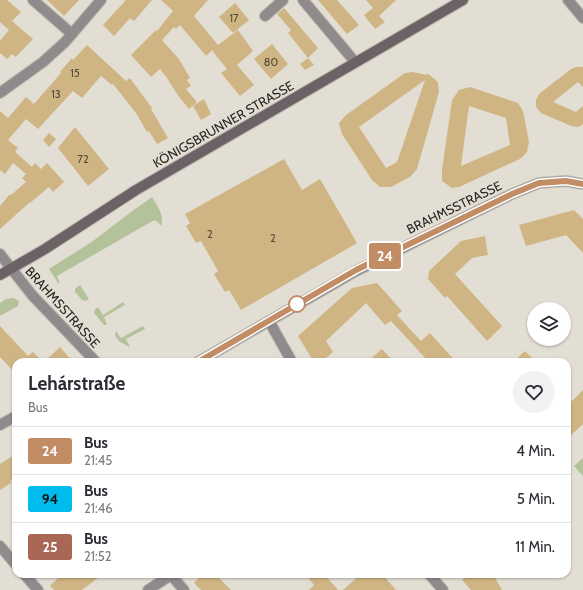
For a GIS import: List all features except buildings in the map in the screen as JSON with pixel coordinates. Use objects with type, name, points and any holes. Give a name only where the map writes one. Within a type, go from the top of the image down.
[{"type":"main road","name":"KÖNIGSBRUNNER STRASSE","points":[[0,275],[49,246],[136,190],[463,0]]},
{"type":"street","points":[[34,0],[72,34]]},
{"type":"street","points":[[0,94],[43,62],[72,34],[101,0]]},
{"type":"street","points":[[265,16],[283,0]]},
{"type":"street","points":[[303,0],[355,62]]},
{"type":"street","points":[[568,0],[583,18]]},
{"type":"street","name":"BRAHMSSTRASSE","points":[[205,358],[356,270],[512,194],[539,183],[566,181],[583,184]]},
{"type":"street","name":"BRAHMSSTRASSE","points":[[0,254],[36,300],[92,358]]},
{"type":"street","points":[[269,320],[290,358]]},
{"type":"street","points":[[0,425],[12,418]]},
{"type":"street","points":[[0,546],[12,560]]},
{"type":"street","points":[[28,578],[38,590]]},
{"type":"street","points":[[148,590],[166,578]]},
{"type":"street","points":[[173,578],[184,590]]},
{"type":"street","points":[[432,578],[443,590]]},
{"type":"green space","points":[[152,197],[161,214],[161,226],[154,220],[57,276],[60,283],[58,283],[49,269],[93,241]]},
{"type":"green space","points":[[80,285],[89,299],[86,301],[82,300],[75,292],[75,289]]},
{"type":"green space","points":[[13,298],[19,301],[18,306],[0,316],[0,303],[6,299]]},
{"type":"green space","points":[[123,302],[125,305],[104,317],[107,325],[104,325],[94,313],[95,309],[98,307],[103,315]]},
{"type":"green space","points":[[143,326],[145,329],[126,339],[130,347],[117,339],[115,334],[116,331],[121,338]]},
{"type":"green space","points":[[583,458],[583,476],[574,466]]},
{"type":"bus line","name":"24","points":[[205,358],[356,270],[512,194],[539,183],[566,181],[583,184]]}]
